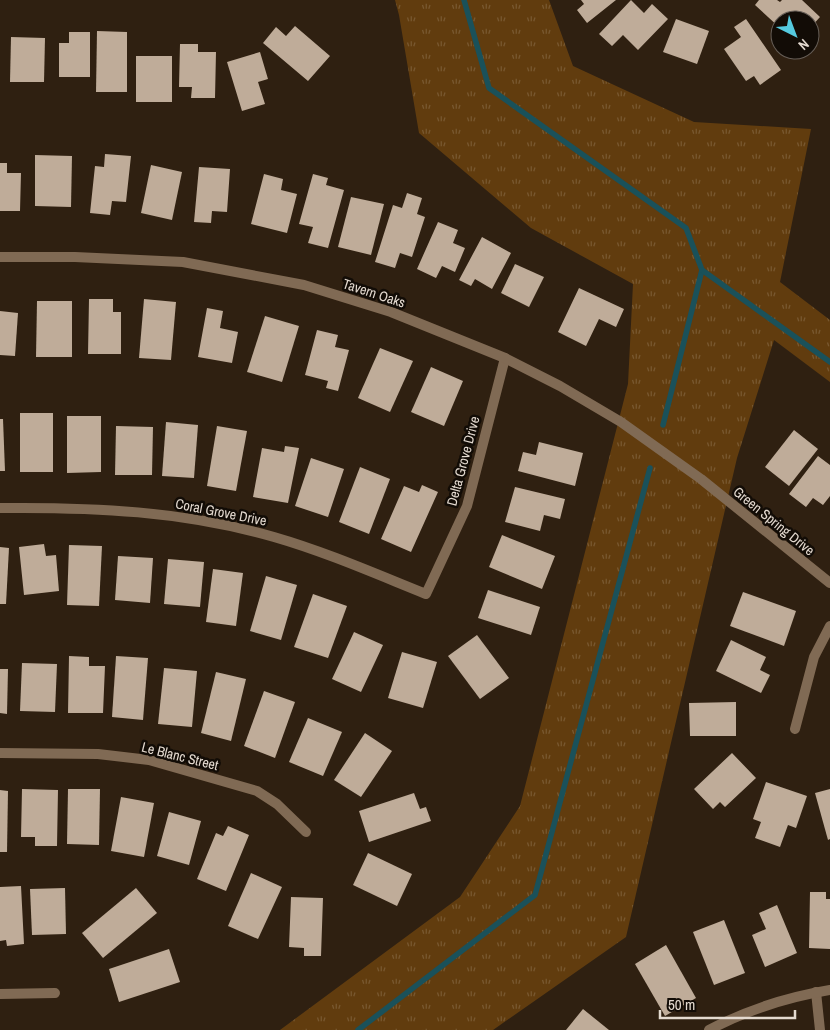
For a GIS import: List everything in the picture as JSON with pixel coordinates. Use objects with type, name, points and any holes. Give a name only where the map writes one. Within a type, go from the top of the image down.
[{"type":"street","name":"Tavern Oaks","points":[[0,257],[75,257],[183,262],[304,285],[391,312],[505,358],[560,386],[622,422],[700,479]]},
{"type":"street","name":"Delta Grove Drive","points":[[426,594],[466,506],[505,358]]},
{"type":"street","name":"Green Spring Drive","points":[[700,479],[830,583]]},
{"type":"street","name":"Coral Grove Drive","points":[[0,508],[112,509],[194,519],[273,537],[334,557],[426,594]]},
{"type":"street","points":[[795,729],[814,657],[830,626]]},
{"type":"street","name":"Le Blanc Street","points":[[0,753],[98,754],[149,760],[257,791],[276,804],[306,832]]},
{"type":"street","points":[[709,1030],[735,1016],[763,1006],[830,990]]},
{"type":"street","points":[[816,992],[820,1030]]},
{"type":"street","points":[[0,994],[55,994]]},
{"type":"green space","points":[[395,0],[549,0],[573,66],[694,122],[811,129],[780,282],[830,320],[830,382],[774,340],[737,458],[626,937],[493,1030],[280,1030],[460,897],[520,806],[628,384],[633,284],[531,228],[419,133]]},
{"type":"building","points":[[581,0],[616,0],[587,23],[577,10],[584,4]]},
{"type":"building","points":[[631,0],[644,13],[652,4],[668,19],[638,50],[623,35],[612,46],[599,34]]},
{"type":"building","points":[[759,0],[777,0],[780,2],[782,0],[802,0],[813,10],[770,10],[770,19],[755,5]]},
{"type":"building","points":[[676,19],[709,31],[697,64],[663,52]]},
{"type":"building","points":[[746,19],[770,54],[770,60],[774,60],[781,70],[760,85],[754,76],[746,81],[724,49],[741,37],[734,27]]},
{"type":"building","points":[[295,26],[330,56],[308,81],[263,43],[276,27],[286,36]]},
{"type":"building","points":[[97,31],[127,32],[127,92],[96,92]]},
{"type":"building","points":[[69,32],[90,32],[90,77],[59,77],[59,43],[69,43]]},
{"type":"building","points":[[11,37],[45,38],[44,82],[10,82]]},
{"type":"building","points":[[180,44],[198,44],[198,52],[216,52],[215,98],[191,98],[192,87],[179,87]]},
{"type":"building","points":[[260,52],[268,79],[258,82],[265,104],[242,111],[227,62]]},
{"type":"building","points":[[136,56],[172,56],[172,102],[136,102]]},
{"type":"building","points":[[105,154],[131,156],[126,202],[112,201],[110,215],[90,213],[95,166],[104,167]]},
{"type":"building","points":[[35,155],[72,156],[71,207],[35,206]]},
{"type":"building","points":[[0,163],[7,163],[7,173],[21,173],[20,211],[0,211]]},
{"type":"building","points":[[151,165],[182,172],[172,220],[141,213]]},
{"type":"building","points":[[199,167],[230,169],[227,212],[212,211],[211,223],[194,222]]},
{"type":"building","points":[[264,174],[283,179],[281,190],[297,194],[287,233],[251,224]]},
{"type":"building","points":[[313,174],[328,178],[326,185],[344,190],[328,248],[308,243],[313,227],[299,224]]},
{"type":"building","points":[[407,193],[422,198],[417,214],[425,217],[412,257],[400,253],[395,268],[375,262],[393,205],[402,208]]},
{"type":"building","points":[[351,197],[384,204],[371,255],[338,247]]},
{"type":"building","points":[[438,222],[458,230],[453,243],[465,248],[455,272],[442,266],[436,278],[417,269]]},
{"type":"building","points":[[482,237],[511,253],[492,289],[475,279],[471,286],[459,280]]},
{"type":"building","points":[[515,264],[544,277],[529,307],[501,293]]},
{"type":"building","points":[[579,288],[624,309],[616,327],[599,319],[586,346],[558,332]]},
{"type":"building","points":[[89,299],[113,299],[113,312],[121,312],[121,354],[88,354]]},
{"type":"building","points":[[144,299],[176,302],[171,360],[139,358]]},
{"type":"building","points":[[37,301],[72,301],[72,357],[36,357]]},
{"type":"building","points":[[207,308],[223,311],[220,328],[238,332],[232,363],[198,357]]},
{"type":"building","points":[[0,311],[18,313],[15,356],[0,355]]},
{"type":"building","points":[[265,316],[299,326],[282,382],[247,372]]},
{"type":"building","points":[[317,330],[338,335],[335,347],[349,350],[338,391],[326,388],[328,381],[305,375]]},
{"type":"building","points":[[380,348],[413,361],[390,412],[358,398]]},
{"type":"building","points":[[431,367],[463,381],[444,426],[411,412]]},
{"type":"building","points":[[20,413],[53,413],[53,472],[20,472]]},
{"type":"building","points":[[67,416],[101,416],[101,472],[67,473]]},
{"type":"building","points":[[0,419],[3,419],[5,471],[0,471]]},
{"type":"building","points":[[166,422],[198,425],[194,478],[162,476]]},
{"type":"building","points":[[116,426],[153,427],[152,475],[115,475]]},
{"type":"building","points":[[217,426],[247,431],[236,491],[207,486]]},
{"type":"building","points":[[794,430],[818,449],[789,486],[765,467]]},
{"type":"building","points":[[539,442],[583,453],[575,486],[518,471],[523,452],[536,455]]},
{"type":"building","points":[[285,446],[299,448],[288,503],[253,497],[262,448],[284,452]]},
{"type":"building","points":[[818,456],[830,465],[830,496],[823,505],[813,498],[806,507],[789,494]]},
{"type":"building","points":[[311,458],[344,469],[328,517],[295,506]]},
{"type":"building","points":[[360,467],[390,479],[369,534],[339,522]]},
{"type":"building","points":[[422,485],[438,492],[411,552],[381,539],[404,486],[419,492]]},
{"type":"building","points":[[515,487],[565,499],[560,519],[544,515],[540,531],[505,522]]},
{"type":"building","points":[[502,535],[555,556],[542,589],[489,567]]},
{"type":"building","points":[[44,544],[46,556],[56,555],[59,591],[24,595],[19,547]]},
{"type":"building","points":[[69,545],[102,546],[99,606],[67,605]]},
{"type":"building","points":[[0,547],[9,548],[6,604],[0,604]]},
{"type":"building","points":[[118,556],[153,558],[150,603],[115,600]]},
{"type":"building","points":[[168,559],[204,562],[200,607],[164,604]]},
{"type":"building","points":[[213,569],[243,573],[236,626],[206,622]]},
{"type":"building","points":[[266,576],[297,585],[281,640],[250,631]]},
{"type":"building","points":[[488,590],[540,607],[531,635],[478,618]]},
{"type":"building","points":[[743,592],[796,611],[784,646],[730,626]]},
{"type":"building","points":[[313,594],[347,606],[328,658],[294,647]]},
{"type":"building","points":[[354,632],[383,645],[361,692],[332,679]]},
{"type":"building","points":[[477,635],[509,678],[480,699],[448,656]]},
{"type":"building","points":[[731,640],[766,657],[760,670],[770,675],[761,693],[716,671]]},
{"type":"building","points":[[402,652],[437,662],[423,708],[388,698]]},
{"type":"building","points":[[69,656],[89,657],[89,666],[105,666],[103,713],[68,713]]},
{"type":"building","points":[[116,656],[148,658],[143,720],[112,717]]},
{"type":"building","points":[[22,663],[57,664],[55,712],[20,711]]},
{"type":"building","points":[[164,668],[197,671],[192,727],[158,724]]},
{"type":"building","points":[[0,669],[8,669],[7,714],[0,713]]},
{"type":"building","points":[[216,672],[246,679],[231,741],[201,733]]},
{"type":"building","points":[[264,691],[295,702],[275,758],[244,746]]},
{"type":"building","points":[[736,702],[736,736],[690,736],[689,703]]},
{"type":"building","points":[[308,718],[342,732],[323,776],[289,762]]},
{"type":"building","points":[[365,733],[392,751],[361,797],[334,780]]},
{"type":"building","points":[[732,753],[756,778],[725,807],[720,802],[713,809],[694,789]]},
{"type":"building","points":[[766,782],[807,796],[796,828],[788,825],[780,847],[755,838],[761,822],[753,819]]},
{"type":"building","points":[[22,789],[58,790],[57,846],[35,846],[35,837],[21,837]]},
{"type":"building","points":[[68,789],[100,789],[99,845],[67,844]]},
{"type":"building","points":[[830,789],[830,839],[828,840],[815,793]]},
{"type":"building","points":[[0,790],[8,791],[7,852],[0,852]]},
{"type":"building","points":[[414,793],[420,809],[426,807],[431,821],[369,842],[359,811]]},
{"type":"building","points":[[121,797],[154,803],[144,857],[111,851]]},
{"type":"building","points":[[169,812],[201,821],[189,865],[157,856]]},
{"type":"building","points":[[228,826],[249,835],[226,891],[197,879],[216,833],[223,836]]},
{"type":"building","points":[[368,853],[412,874],[397,906],[353,885]]},
{"type":"building","points":[[251,873],[282,887],[258,939],[228,926]]},
{"type":"building","points":[[21,886],[24,944],[7,946],[6,940],[0,941],[0,887]]},
{"type":"building","points":[[65,888],[66,934],[32,935],[30,889]]},
{"type":"building","points":[[136,888],[157,913],[103,958],[82,933]]},
{"type":"building","points":[[810,892],[826,892],[826,899],[830,899],[830,949],[809,948]]},
{"type":"building","points":[[291,897],[323,898],[321,956],[304,956],[304,948],[289,947]]},
{"type":"building","points":[[777,905],[797,953],[765,967],[752,935],[766,929],[759,913]]},
{"type":"building","points":[[724,920],[745,973],[714,985],[693,932]]},
{"type":"building","points":[[666,945],[696,998],[665,1016],[635,964]]},
{"type":"building","points":[[169,949],[180,982],[119,1002],[109,969]]},
{"type":"building","points":[[583,1009],[609,1030],[566,1030]]},
{"type":"waterway","points":[[464,0],[489,88],[686,228],[702,270],[663,425]]},
{"type":"waterway","points":[[702,270],[830,362]]},
{"type":"waterway","points":[[358,1030],[535,895],[650,468]]}]
